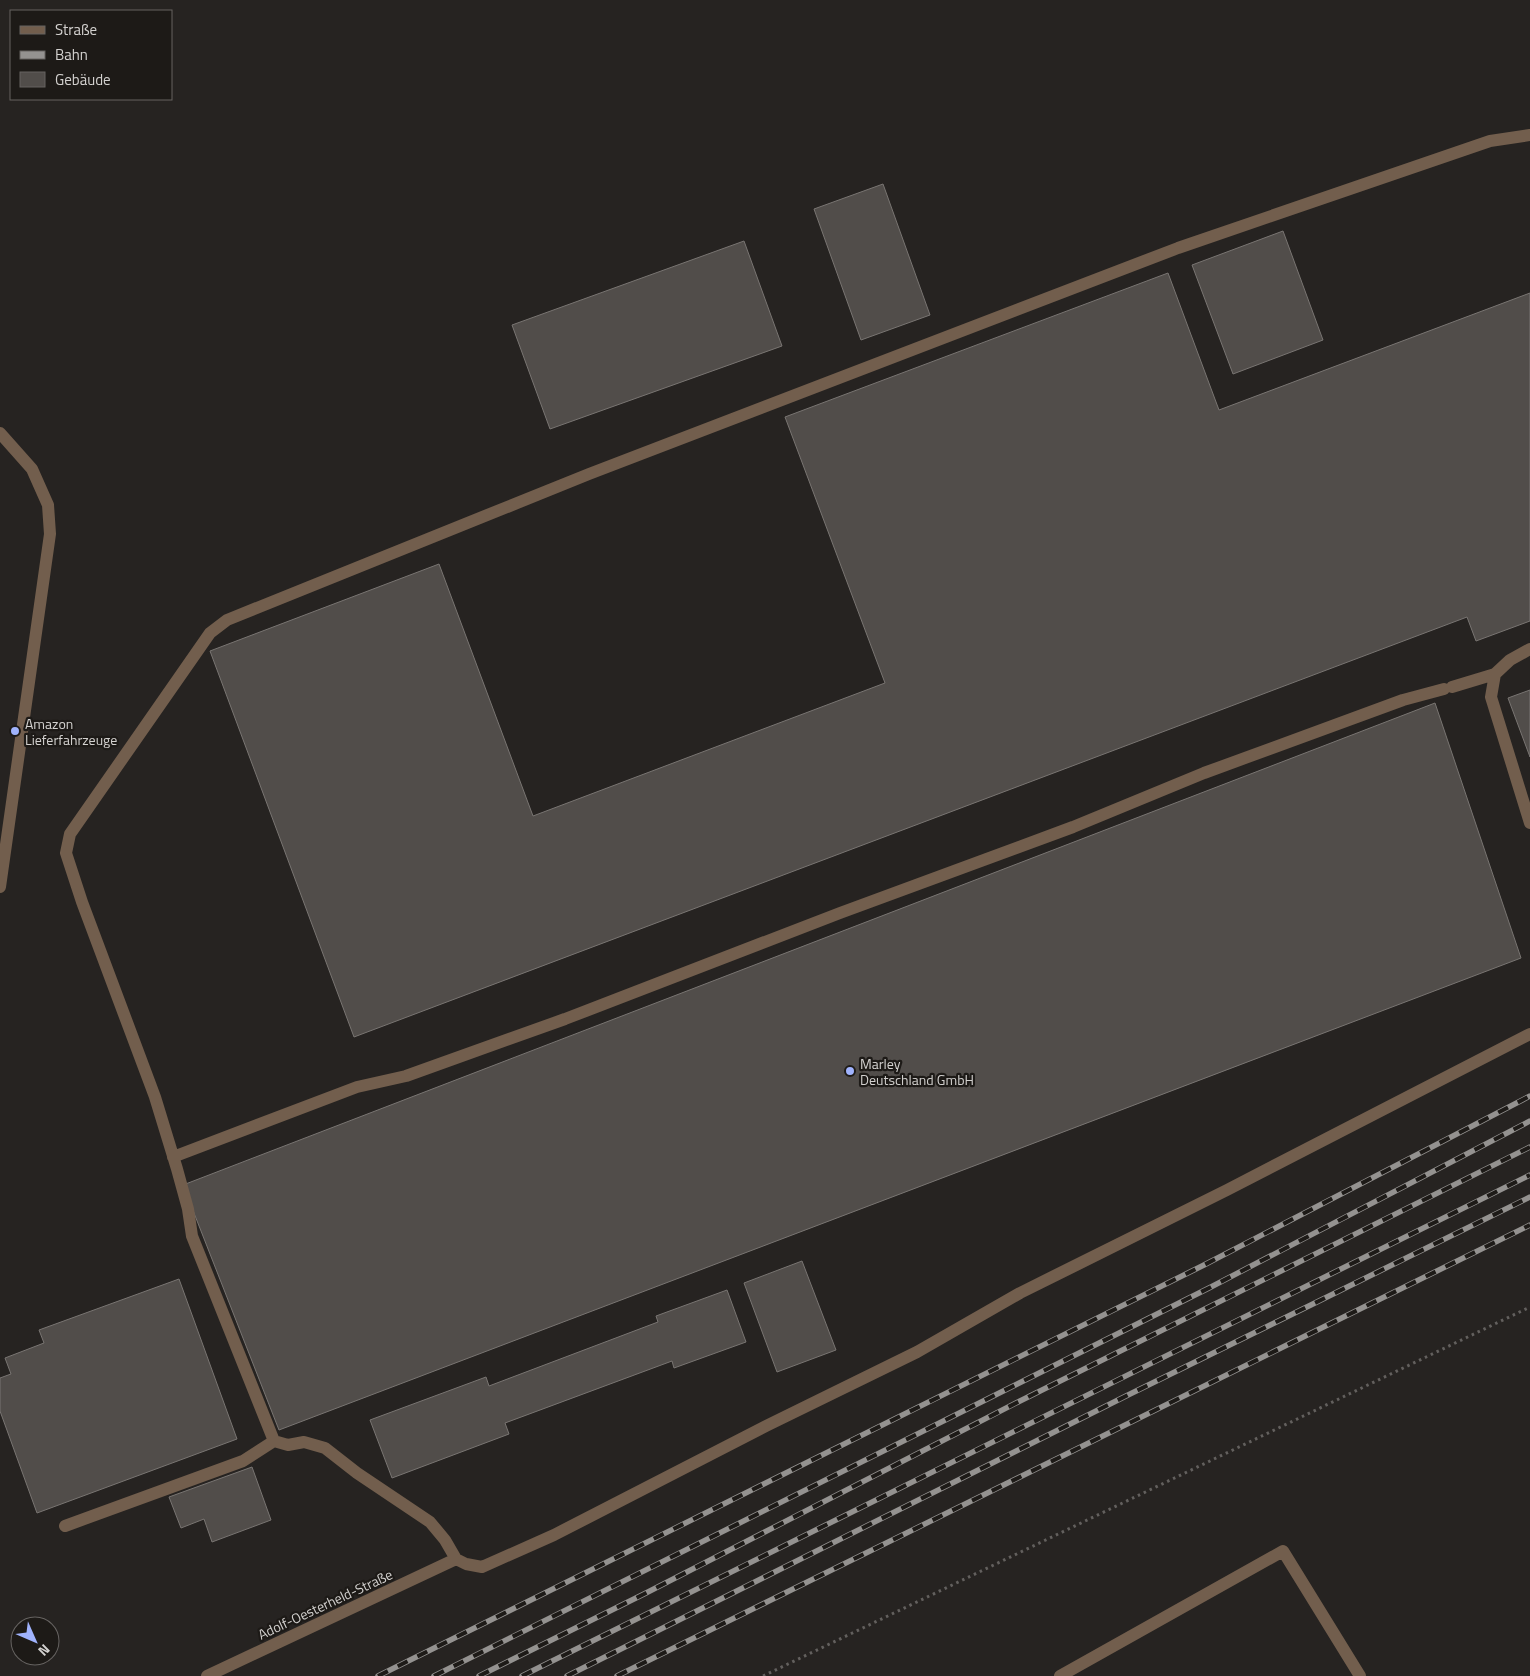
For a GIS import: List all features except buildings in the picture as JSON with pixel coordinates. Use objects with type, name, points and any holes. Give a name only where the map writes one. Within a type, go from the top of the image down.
[{"type":"lane","points":[[274,1441],[192,1236],[188,1209],[155,1097],[82,902],[66,852],[70,834],[210,633],[228,620],[588,474],[1178,248],[1490,142],[1530,135]]},
{"type":"lane","points":[[0,433],[32,469],[48,505],[50,534],[0,887]]},
{"type":"lane","points":[[173,1156],[357,1087],[406,1076],[565,1019],[849,909],[1073,827],[1204,773],[1403,700],[1495,674],[1510,660],[1530,649]]},
{"type":"lane","points":[[1495,674],[1491,697],[1530,823]]},
{"type":"lane","points":[[274,1441],[288,1445],[304,1442],[325,1448],[430,1522],[445,1540],[456,1559],[466,1564],[482,1567],[554,1534],[766,1426],[917,1352],[1020,1292],[1236,1185],[1530,1034]]},
{"type":"lane","points":[[65,1526],[243,1462],[274,1441]]},
{"type":"lane","points":[[1060,1676],[1284,1551],[1360,1676]]},
{"type":"lane","name":"Adolf-Oesterheld-Straße","points":[[207,1676],[456,1559]]},
{"type":"path","points":[[763,1676],[1530,1306]]},
{"type":"railway","points":[[378,1676],[1204,1265],[1530,1096]]},
{"type":"railway","points":[[434,1676],[1209,1288],[1530,1121]]},
{"type":"railway","points":[[479,1676],[646,1593],[1018,1402],[1530,1147]]},
{"type":"railway","points":[[522,1676],[1530,1175]]},
{"type":"railway","points":[[567,1676],[1126,1396],[1530,1197]]},
{"type":"railway","points":[[617,1676],[1530,1225]]},
{"type":"place","name":"Amazon Lieferfahrzeuge","points":[[15,731]]},
{"type":"place","name":"Marley Deutschland GmbH","points":[[850,1071]]}]
